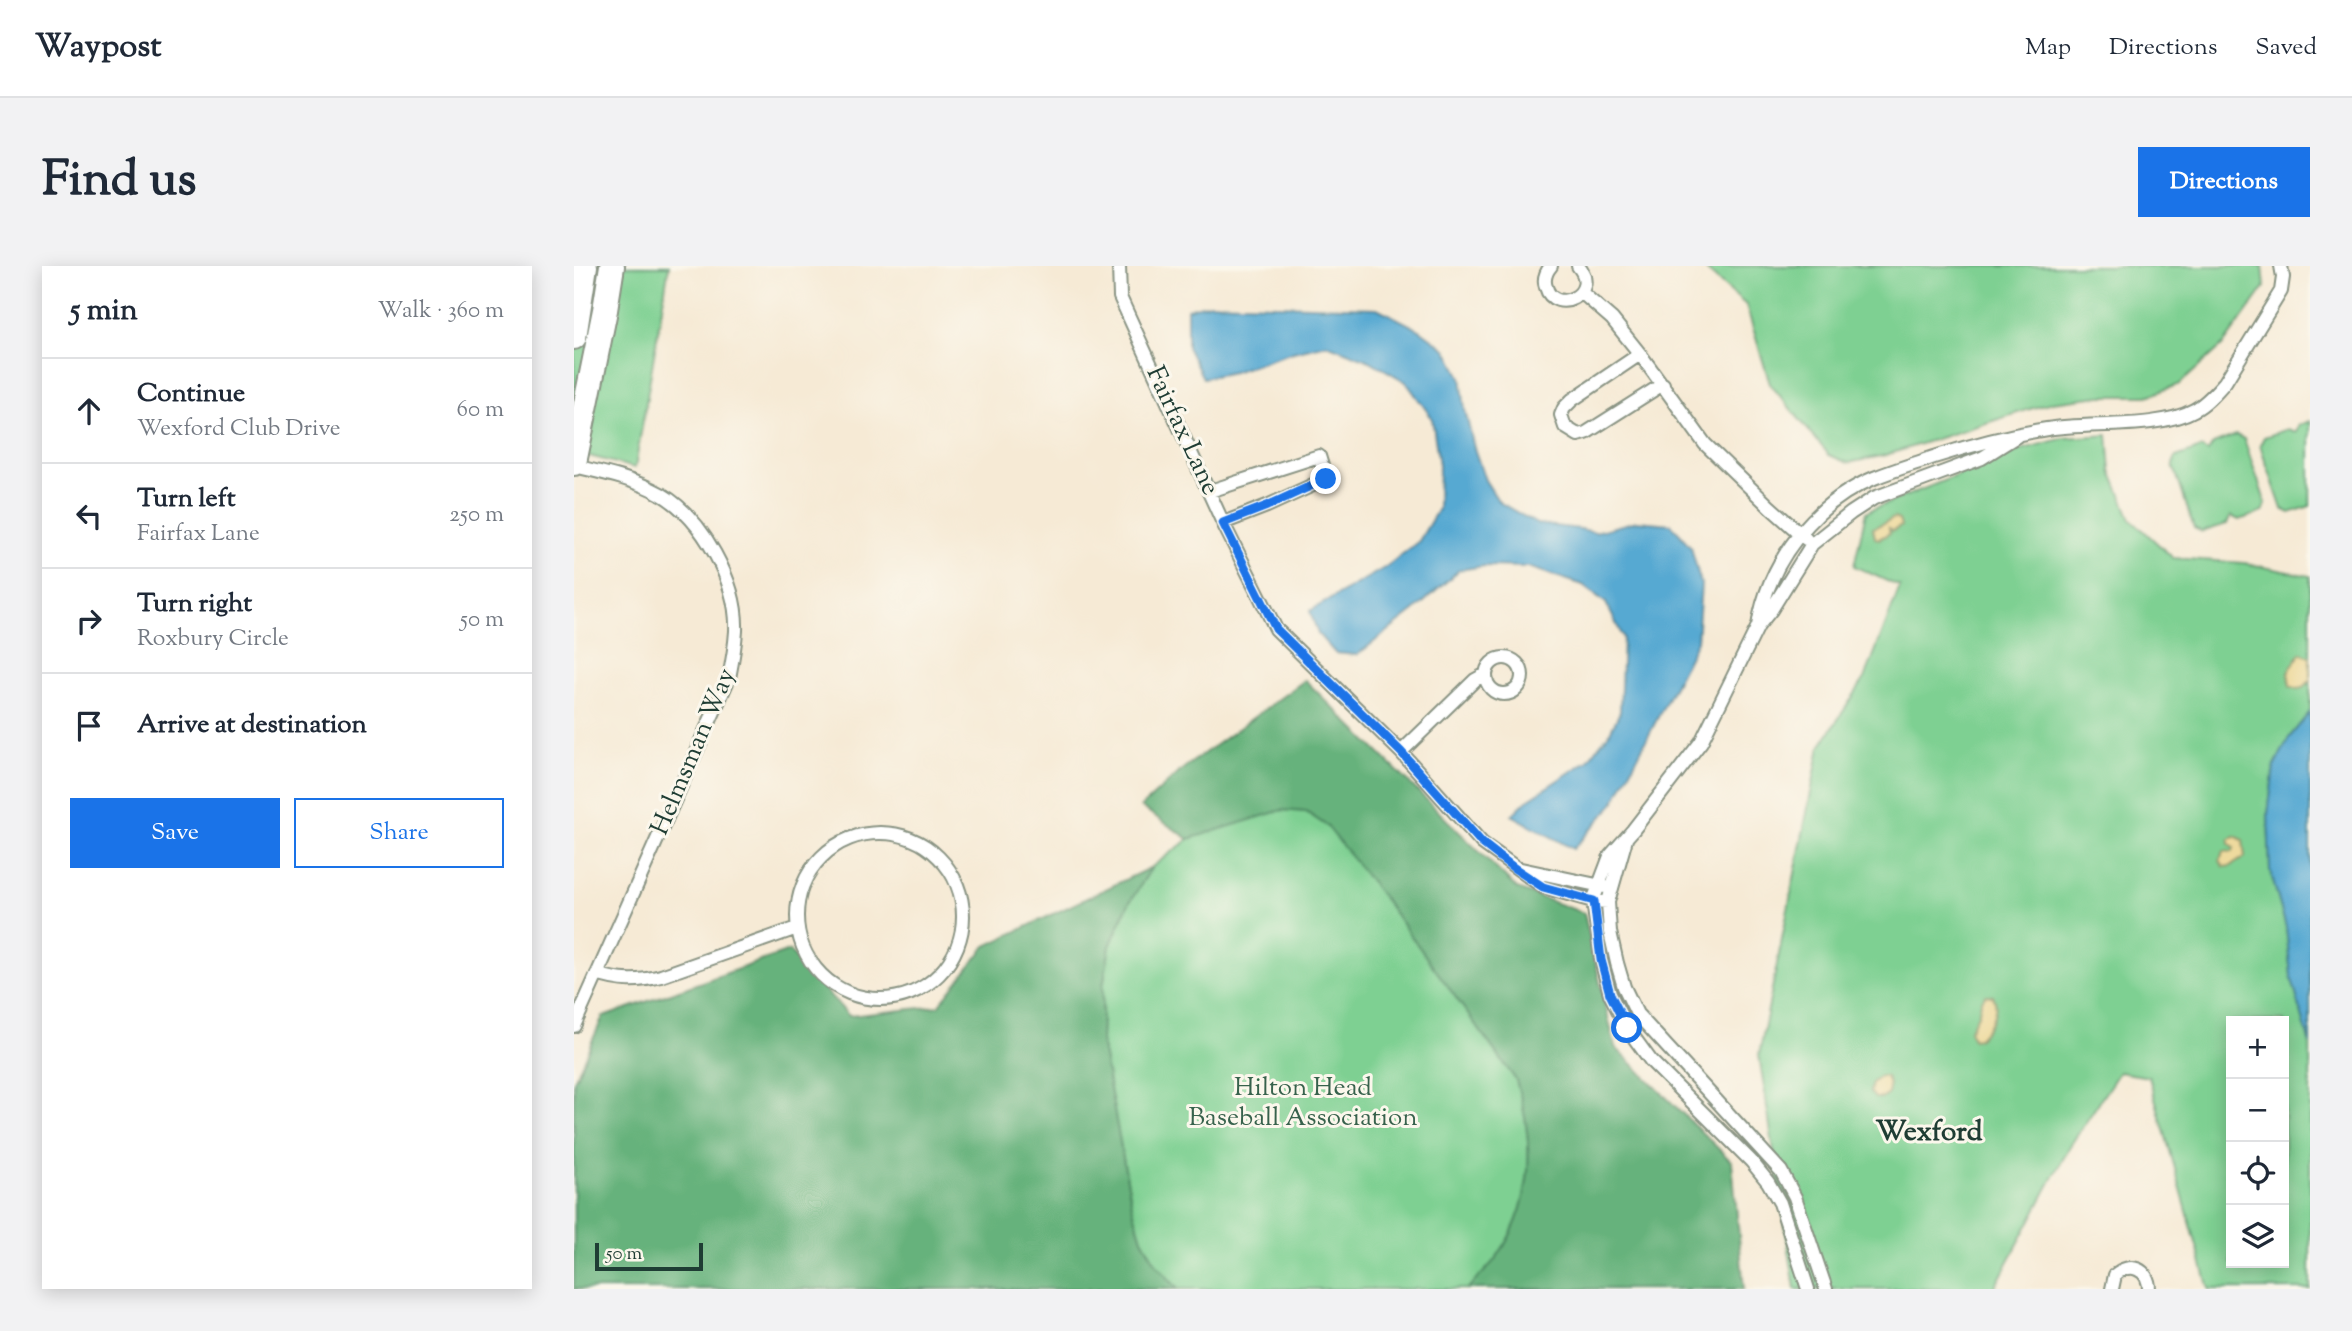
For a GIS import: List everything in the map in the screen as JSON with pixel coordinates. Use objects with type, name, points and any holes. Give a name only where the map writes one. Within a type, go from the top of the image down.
[{"type":"highway","points":[[574,337],[585,266]]},
{"type":"highway","points":[[574,464],[612,266]]},
{"type":"street","name":"Fairfax Lane","points":[[1119,266],[1120,297],[1223,523],[1276,629],[1401,752],[1482,843],[1543,887],[1594,901],[1608,902]]},
{"type":"street","points":[[1551,266],[1545,278],[1547,291],[1564,301],[1571,300],[1581,292],[1585,280],[1578,266]]},
{"type":"street","points":[[1758,626],[1762,601],[1770,580],[1801,533],[1833,502],[1873,478],[1978,443],[2048,429],[2170,420],[2194,410],[2225,382],[2281,291],[2281,266]]},
{"type":"street","points":[[1581,292],[1612,319],[1663,384],[1705,444],[1812,544]]},
{"type":"street","points":[[1640,354],[1572,400],[1561,415],[1565,427],[1578,435],[1586,433],[1663,384]]},
{"type":"street","points":[[1808,1289],[1780,1203],[1768,1182],[1743,1153],[1651,1061],[1627,1028],[1610,994],[1601,960],[1594,901],[1610,856],[1702,742],[1758,626],[1812,544],[1874,498],[1982,458],[2017,436]]},
{"type":"street","points":[[1210,491],[1319,456],[1326,479],[1223,523]]},
{"type":"street","name":"Helmsman Way","points":[[574,464],[644,485],[663,495],[680,509],[718,558],[730,589],[736,629],[729,678],[574,1026]]},
{"type":"street","points":[[1401,752],[1475,680],[1486,674]]},
{"type":"street","points":[[871,833],[897,835],[922,844],[943,861],[957,884],[963,909],[961,936],[951,960],[935,979],[913,993],[888,999],[863,998],[839,989],[819,974],[804,953],[797,928],[797,902],[806,876],[823,855],[845,841],[871,833]]},
{"type":"street","points":[[1626,839],[1608,902],[1610,932],[1624,988],[1637,1014],[1781,1171],[1795,1197],[1826,1289]]},
{"type":"street","name":"Fairfax Lane","points":[[1514,868],[1613,888]]},
{"type":"street","points":[[597,974],[624,982],[640,981],[797,928]]},
{"type":"street","points":[[1743,1153],[1755,1140]]},
{"type":"street","points":[[2112,1289],[2115,1275],[2125,1268],[2131,1268],[2147,1277],[2149,1289]]},
{"type":"green space","points":[[574,266],[669,266],[635,468],[574,452]]},
{"type":"green space","points":[[1705,266],[2263,266],[2265,287],[2224,344],[2180,384],[2148,396],[2100,396],[2052,402],[1886,455],[1848,463],[1829,455],[1770,384],[1746,305],[1707,271]]},
{"type":"green space","points":[[2310,421],[2310,506],[2290,513],[2282,509],[2260,445],[2264,437],[2288,429],[2296,432],[2299,425]]},
{"type":"green space","points":[[2108,435],[2111,471],[2131,519],[2173,558],[2244,563],[2310,576],[2310,712],[2289,738],[2274,767],[2268,814],[2270,870],[2286,927],[2291,976],[2310,1044],[2310,1289],[2209,1289],[2149,1077],[2119,1072],[2070,1146],[1994,1289],[1795,1289],[1759,1055],[1820,747],[1865,678],[1900,587],[1854,566],[1866,512],[2020,450],[2064,438]]},
{"type":"green space","points":[[2236,435],[2244,439],[2266,504],[2263,512],[2239,520],[2231,516],[2227,524],[2202,532],[2194,528],[2173,464],[2176,457],[2201,448],[2208,452],[2213,444]]},
{"type":"green space","points":[[1305,680],[1517,889],[1584,913],[1615,1047],[1732,1162],[1744,1289],[1467,1289],[1494,1261],[1510,1236],[1525,1193],[1528,1149],[1516,1080],[1387,903],[1327,826],[1306,812],[1282,810],[1189,839],[1141,807],[1184,768]]},
{"type":"green space","name":"Hilton Head Baseball Association","points":[[1282,810],[1306,812],[1327,826],[1355,859],[1516,1080],[1528,1149],[1525,1193],[1510,1236],[1494,1261],[1468,1289],[1178,1289],[1158,1267],[1142,1239],[1132,1206],[1101,1041],[1103,986],[1110,946],[1128,905],[1152,867],[1189,839],[1232,821]]},
{"type":"green space","points":[[1152,867],[1128,905],[1110,946],[1103,986],[1101,1041],[1132,1206],[1142,1239],[1158,1267],[1178,1289],[574,1289],[574,1081],[603,1017],[789,951],[849,1016],[938,1006],[986,946]]},
{"type":"sand","points":[[1894,518],[1899,520],[1901,526],[1893,531],[1889,528],[1890,533],[1879,539],[1875,538],[1873,528]]},
{"type":"sand","points":[[2301,653],[2310,657],[2310,681],[2298,689],[2290,686],[2288,672]]},
{"type":"sand","points":[[2235,836],[2243,840],[2245,857],[2231,866],[2224,867],[2220,861],[2224,851],[2233,852],[2234,848],[2229,844],[2229,840]]},
{"type":"sand","points":[[1985,995],[1993,996],[1994,1013],[1983,1034],[1973,1039],[1969,1031]]},
{"type":"sand","points":[[1880,1076],[1886,1077],[1889,1092],[1883,1098],[1875,1098],[1870,1092],[1872,1083]]},
{"type":"water","points":[[1210,303],[1377,308],[1420,330],[1447,350],[1461,377],[1474,448],[1485,480],[1499,502],[1537,524],[1595,532],[1637,521],[1671,524],[1691,547],[1701,584],[1697,641],[1613,805],[1573,849],[1512,815],[1526,801],[1587,761],[1610,732],[1620,712],[1623,637],[1606,603],[1583,585],[1528,567],[1484,566],[1459,570],[1414,611],[1357,655],[1335,653],[1318,634],[1310,611],[1386,567],[1419,541],[1438,509],[1439,465],[1432,418],[1406,382],[1370,361],[1327,344],[1233,372],[1203,378],[1187,347],[1187,309]]},
{"type":"water","points":[[2310,712],[2310,1044],[2291,976],[2286,927],[2270,870],[2268,814],[2274,767],[2289,738]]},
{"type":"district","name":"Wexford","points":[[1929,1133]]},
{"type":"route","points":[[1326,479],[1223,523],[1276,629],[1401,752],[1482,843],[1543,887],[1594,901],[1601,960],[1610,994],[1627,1028]]}]
